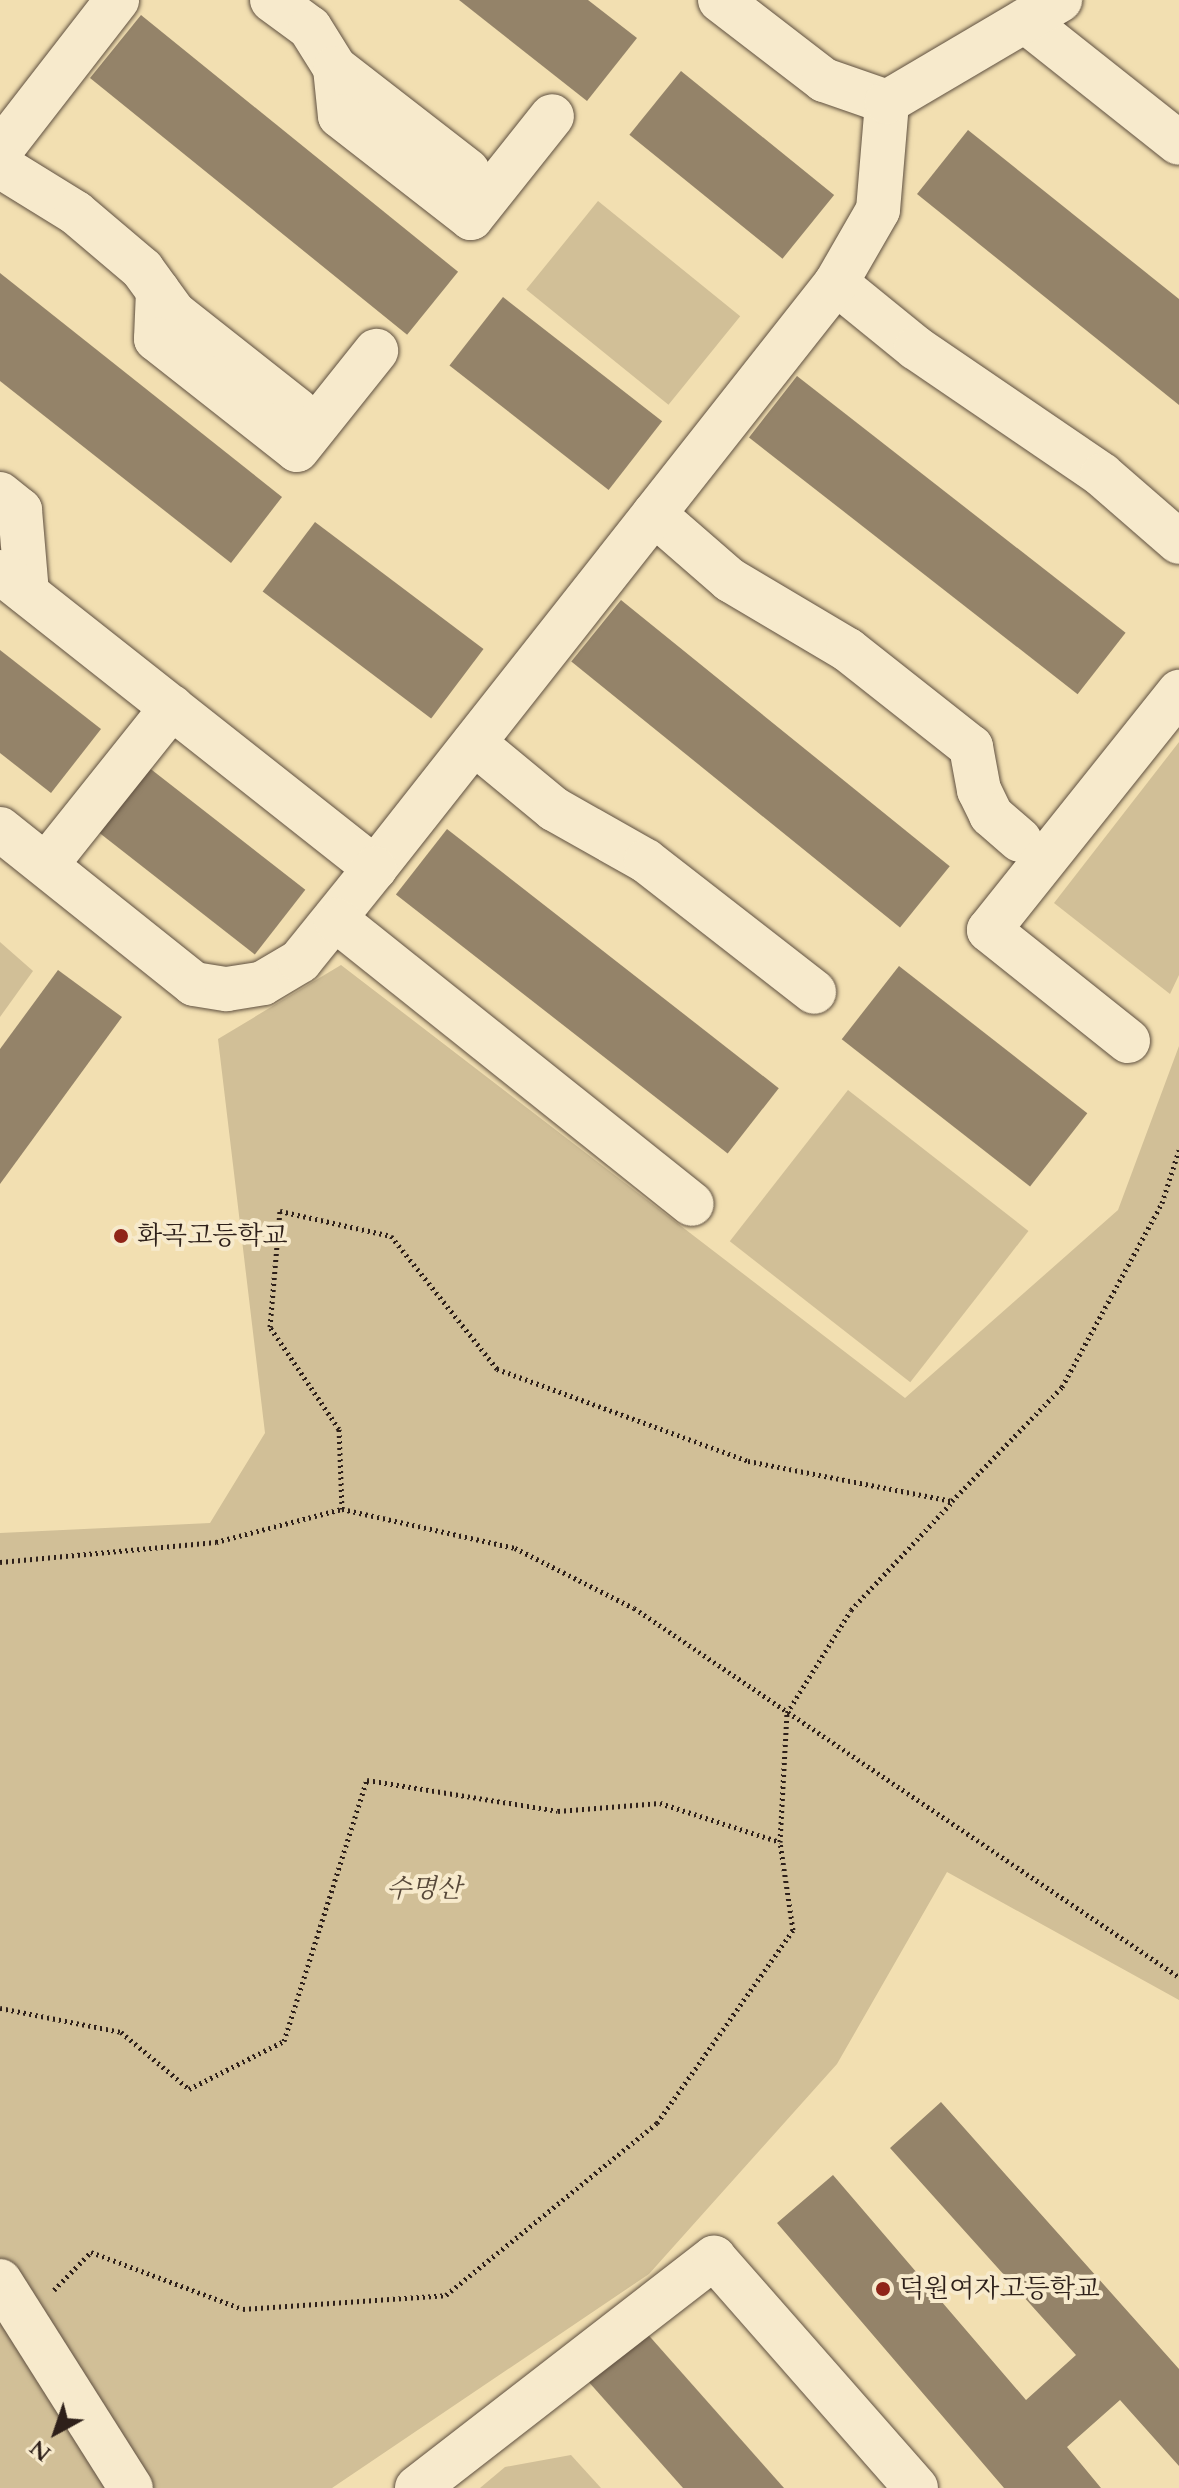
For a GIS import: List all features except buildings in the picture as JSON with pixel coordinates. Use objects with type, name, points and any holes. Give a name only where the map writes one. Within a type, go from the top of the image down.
[{"type":"lane","points":[[0,151],[117,0]]},
{"type":"lane","points":[[272,0],[310,28],[335,68],[468,171]]},
{"type":"lane","points":[[720,0],[824,80],[887,102],[1043,10],[1179,143]]},
{"type":"lane","points":[[335,68],[340,116],[471,218],[552,116]]},
{"type":"lane","points":[[0,829],[194,984],[227,989],[263,983],[300,961],[336,920],[836,283],[878,210],[887,102]]},
{"type":"lane","points":[[0,166],[76,213],[142,269],[174,313],[297,410]]},
{"type":"lane","points":[[836,283],[916,348],[1102,475],[1179,542]]},
{"type":"lane","points":[[158,291],[156,339],[297,450],[376,351]]},
{"type":"lane","points":[[0,494],[20,510],[14,583],[375,868]]},
{"type":"lane","points":[[654,514],[730,580],[848,650],[971,747],[979,790],[991,815],[1020,840]]},
{"type":"lane","points":[[1128,1041],[989,930],[1179,692]]},
{"type":"lane","points":[[46,865],[172,707]]},
{"type":"lane","points":[[474,743],[554,809],[646,861],[814,992]]},
{"type":"lane","points":[[336,920],[692,1204]]},
{"type":"lane","points":[[417,2488],[714,2258],[916,2488]]},
{"type":"lane","points":[[0,2281],[131,2488]]},
{"type":"path","points":[[25,2321],[91,2252],[243,2309],[446,2295],[657,2123],[793,1930],[780,1842],[787,1713],[851,1610],[1062,1387],[1162,1203],[1179,1150]]},
{"type":"path","points":[[342,1509],[339,1429],[270,1327],[280,1211],[391,1236],[497,1369],[748,1461],[952,1501]]},
{"type":"path","points":[[0,1562],[216,1542],[342,1509],[515,1548],[634,1608],[1179,1977]]},
{"type":"path","points":[[0,2008],[121,2032],[189,2089],[284,2041],[367,1780],[558,1811],[660,1803],[780,1842]]},
{"type":"green space","points":[[598,201],[740,316],[668,405],[526,290]]},
{"type":"green space","points":[[1179,742],[1179,975],[1170,994],[1054,903]]},
{"type":"green space","points":[[0,942],[33,971],[0,1017]]},
{"type":"green space","name":"수명산","points":[[341,965],[905,1398],[1118,1210],[1179,1046],[1179,2000],[947,1872],[837,2064],[649,2274],[332,2488],[0,2488],[0,1533],[210,1523],[265,1433],[218,1039]]},
{"type":"green space","points":[[848,1090],[1028,1231],[910,1382],[730,1241]]},
{"type":"green space","points":[[571,2455],[601,2488],[480,2488],[505,2467]]},
{"type":"place","name":"화곡고등학교","points":[[121,1236]]},
{"type":"place","name":"덕원여자고등학교","points":[[883,2289]]}]
